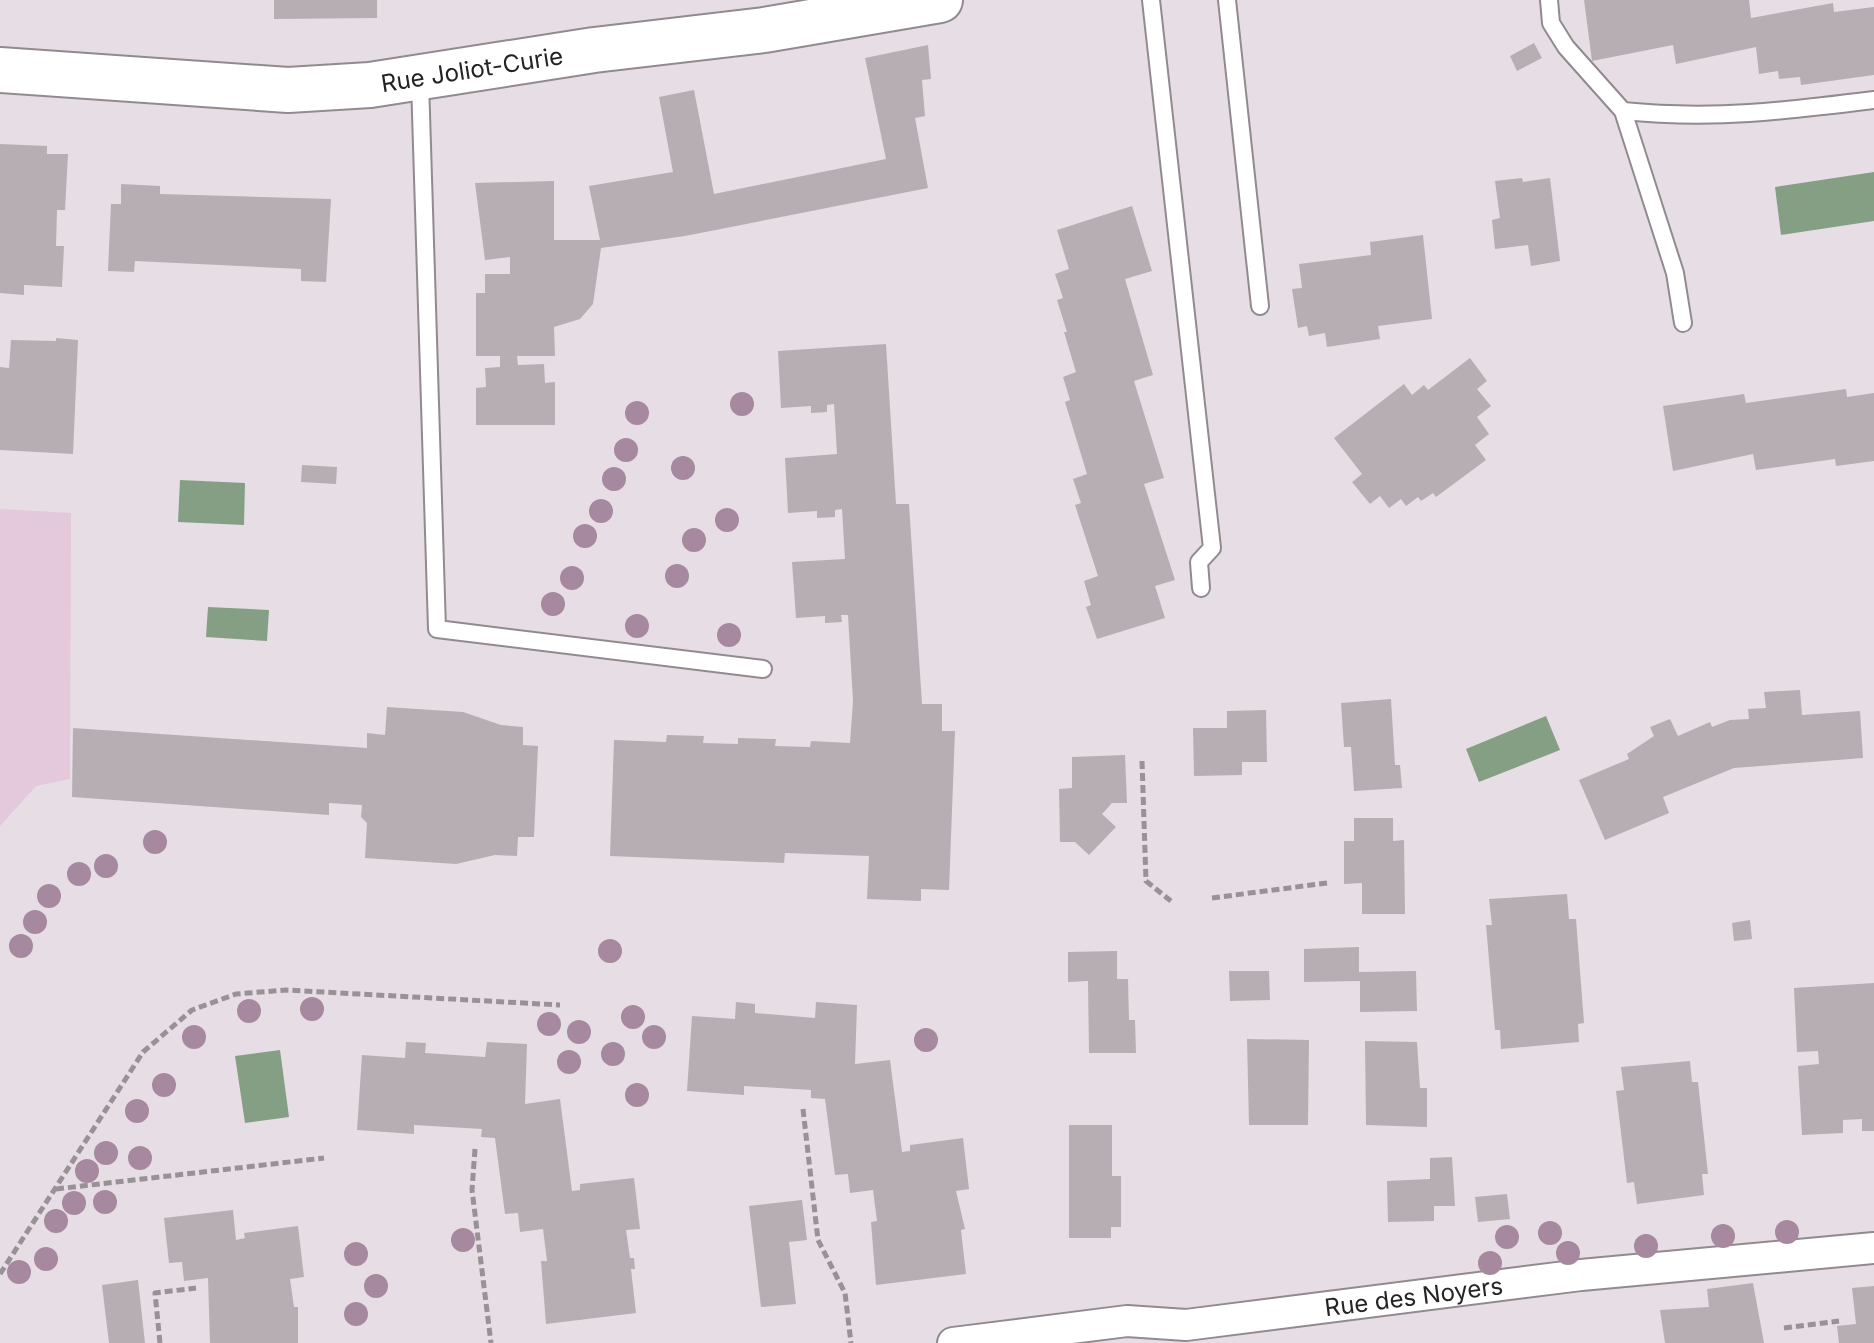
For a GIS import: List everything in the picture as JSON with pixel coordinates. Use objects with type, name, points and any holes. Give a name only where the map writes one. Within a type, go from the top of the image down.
[{"type":"main road","name":"Rue Joliot-Curie","points":[[0,70],[288,90],[420,79],[594,50],[764,30],[940,0]]},
{"type":"street","name":"Rue des Noyers","points":[[953,1343],[1127,1321],[1186,1325],[1581,1275],[1874,1248]]},
{"type":"lane","points":[[1151,0],[1212,548],[1199,562],[1201,588]]},
{"type":"lane","points":[[1227,0],[1260,306]]},
{"type":"lane","points":[[1549,0],[1551,23],[1566,47],[1623,111],[1675,273],[1683,323]]},
{"type":"lane","points":[[420,79],[437,629],[763,669]]},
{"type":"lane","points":[[1623,111],[1685,117],[1739,116],[1874,100]]},
{"type":"path","points":[[1142,761],[1146,881],[1171,901]]},
{"type":"path","points":[[1212,898],[1327,883]]},
{"type":"path","points":[[0,1274],[143,1052],[192,1010],[236,994],[286,990],[560,1005]]},
{"type":"path","points":[[803,1109],[818,1240],[845,1293],[851,1343]]},
{"type":"path","points":[[475,1149],[472,1190],[491,1343]]},
{"type":"path","points":[[55,1189],[324,1158]]},
{"type":"path","points":[[160,1343],[155,1293],[196,1288]]},
{"type":"path","points":[[1784,1328],[1839,1321]]},
{"type":"shaded area","points":[[1874,172],[1874,221],[1781,235],[1775,187]]},
{"type":"shaded area","points":[[180,480],[245,483],[244,525],[178,522]]},
{"type":"shaded area","points":[[0,509],[71,513],[70,779],[36,786],[0,826]]},
{"type":"shaded area","points":[[208,607],[269,610],[267,641],[206,637]]},
{"type":"shaded area","points":[[1546,716],[1560,750],[1479,782],[1466,749]]},
{"type":"shaded area","points":[[280,1050],[289,1117],[245,1123],[235,1056]]},
{"type":"building","points":[[274,0],[377,0],[377,18],[274,19]]},
{"type":"building","points":[[1584,0],[1749,0],[1751,18],[1833,3],[1834,12],[1874,7],[1874,75],[1801,85],[1800,77],[1779,79],[1778,71],[1759,74],[1756,47],[1676,64],[1673,45],[1592,61]]},
{"type":"building","points":[[1534,43],[1542,58],[1517,71],[1510,56]]},
{"type":"building","points":[[928,45],[931,79],[922,80],[925,116],[915,118],[928,188],[685,236],[601,248],[593,304],[580,319],[554,327],[555,356],[517,356],[518,365],[544,364],[545,383],[555,382],[555,425],[476,425],[476,388],[486,387],[485,368],[500,367],[500,356],[476,356],[476,293],[485,293],[485,274],[510,274],[510,257],[485,260],[475,183],[554,181],[554,240],[600,240],[589,186],[673,172],[659,97],[694,90],[714,194],[886,159],[865,58]]},
{"type":"building","points":[[0,144],[47,146],[47,154],[68,154],[65,210],[57,210],[56,246],[64,246],[62,287],[24,285],[24,295],[0,293]]},
{"type":"building","points":[[1522,178],[1523,182],[1550,178],[1560,261],[1531,266],[1528,245],[1495,249],[1492,220],[1500,218],[1495,181]]},
{"type":"building","points":[[121,184],[160,186],[160,194],[331,199],[326,282],[301,281],[301,269],[135,261],[134,272],[108,271],[111,204],[121,204]]},
{"type":"building","points":[[1132,206],[1152,271],[1125,279],[1153,375],[1134,381],[1164,478],[1144,484],[1175,580],[1155,586],[1165,618],[1097,639],[1086,607],[1091,605],[1084,581],[1098,576],[1075,505],[1081,503],[1073,479],[1087,474],[1065,402],[1070,400],[1063,377],[1076,372],[1057,300],[1063,298],[1055,274],[1069,269],[1057,230]]},
{"type":"building","points":[[1423,235],[1432,319],[1378,326],[1380,339],[1327,347],[1325,333],[1309,336],[1307,326],[1298,328],[1292,289],[1302,288],[1299,264],[1371,255],[1370,242]]},
{"type":"building","points":[[56,338],[78,340],[73,454],[0,450],[0,367],[9,368],[11,340],[56,341]]},
{"type":"building","points":[[886,344],[896,504],[909,504],[922,704],[942,704],[942,731],[955,731],[949,890],[921,889],[921,901],[867,899],[869,856],[785,853],[784,863],[610,856],[614,740],[666,742],[667,735],[704,736],[703,743],[738,744],[738,738],[776,739],[775,746],[810,747],[811,741],[850,743],[853,701],[848,615],[841,615],[842,622],[825,623],[825,616],[796,618],[792,562],[845,559],[842,509],[835,510],[835,517],[817,518],[817,511],[788,513],[785,458],[837,454],[834,404],[827,405],[827,412],[811,413],[811,406],[781,408],[778,351]]},
{"type":"building","points":[[1470,358],[1487,381],[1477,389],[1491,406],[1477,417],[1489,434],[1475,445],[1486,460],[1436,497],[1433,493],[1421,501],[1418,497],[1406,506],[1401,499],[1389,508],[1380,496],[1370,504],[1352,482],[1362,474],[1334,438],[1404,384],[1412,395],[1424,385],[1428,390]]},
{"type":"building","points":[[1846,389],[1847,397],[1874,393],[1874,461],[1836,466],[1835,459],[1756,470],[1753,454],[1673,471],[1663,406],[1744,394],[1746,403]]},
{"type":"building","points":[[302,465],[337,467],[336,484],[301,482]]},
{"type":"building","points":[[1800,690],[1802,715],[1860,711],[1863,758],[1734,768],[1663,797],[1669,813],[1605,840],[1579,780],[1629,759],[1627,754],[1654,736],[1650,727],[1670,719],[1678,736],[1710,722],[1712,727],[1730,720],[1749,719],[1748,709],[1766,708],[1764,692]]},
{"type":"building","points":[[1391,699],[1395,765],[1400,765],[1402,788],[1354,791],[1351,747],[1344,747],[1341,703]]},
{"type":"building","points":[[387,707],[463,712],[501,725],[523,727],[523,745],[538,746],[534,837],[518,837],[517,856],[495,855],[456,864],[365,858],[367,823],[361,817],[362,805],[329,803],[329,815],[72,797],[73,728],[367,748],[367,733],[385,735]]},
{"type":"building","points":[[1266,710],[1267,762],[1242,762],[1242,775],[1194,776],[1193,728],[1227,728],[1227,711]]},
{"type":"building","points":[[1125,755],[1127,803],[1112,803],[1102,814],[1116,827],[1089,855],[1075,842],[1060,842],[1059,789],[1072,788],[1072,757]]},
{"type":"building","points":[[1354,818],[1393,818],[1393,841],[1404,840],[1405,914],[1362,914],[1362,883],[1344,884],[1344,841],[1354,841]]},
{"type":"building","points":[[1567,894],[1569,919],[1576,919],[1584,1023],[1578,1024],[1579,1042],[1501,1049],[1500,1030],[1495,1030],[1486,925],[1492,925],[1489,899]]},
{"type":"building","points":[[1750,920],[1752,939],[1734,941],[1732,923]]},
{"type":"building","points":[[1359,947],[1359,972],[1416,971],[1417,1011],[1360,1012],[1360,981],[1304,982],[1304,949]]},
{"type":"building","points":[[1117,951],[1117,979],[1128,979],[1129,1020],[1135,1020],[1136,1053],[1089,1053],[1088,981],[1068,982],[1068,952]]},
{"type":"building","points":[[1229,971],[1269,971],[1270,1000],[1230,1001]]},
{"type":"building","points":[[1874,983],[1874,1131],[1862,1131],[1862,1119],[1843,1120],[1843,1133],[1802,1135],[1798,1066],[1819,1064],[1818,1051],[1797,1052],[1794,988]]},
{"type":"building","points":[[736,1002],[755,1004],[755,1013],[815,1018],[816,1002],[857,1005],[855,1064],[890,1060],[902,1152],[910,1151],[910,1145],[963,1138],[969,1189],[956,1191],[965,1229],[961,1230],[966,1274],[876,1285],[871,1222],[877,1221],[873,1190],[850,1193],[848,1174],[835,1175],[825,1099],[811,1098],[811,1090],[744,1086],[744,1095],[687,1091],[692,1016],[735,1019]]},
{"type":"building","points":[[1247,1039],[1309,1040],[1308,1125],[1249,1125]]},
{"type":"building","points":[[1365,1041],[1417,1042],[1420,1088],[1427,1088],[1427,1127],[1366,1125]]},
{"type":"building","points":[[406,1042],[426,1043],[425,1053],[485,1057],[487,1042],[527,1044],[525,1104],[560,1099],[572,1191],[580,1190],[580,1184],[634,1178],[640,1229],[626,1230],[630,1258],[634,1258],[635,1269],[631,1269],[636,1313],[546,1324],[541,1261],[547,1261],[543,1229],[520,1232],[518,1213],[505,1214],[495,1138],[481,1137],[482,1129],[414,1125],[414,1134],[357,1130],[362,1055],[405,1058]]},
{"type":"building","points":[[1690,1061],[1692,1082],[1698,1082],[1708,1174],[1702,1174],[1704,1195],[1637,1204],[1634,1182],[1627,1183],[1616,1091],[1624,1090],[1621,1067]]},
{"type":"building","points":[[1069,1125],[1112,1125],[1112,1176],[1121,1176],[1121,1227],[1111,1227],[1111,1238],[1069,1238]]},
{"type":"building","points":[[1452,1157],[1455,1206],[1434,1206],[1434,1221],[1388,1222],[1387,1181],[1430,1179],[1430,1158]]},
{"type":"building","points":[[1507,1194],[1510,1219],[1478,1222],[1475,1197]]},
{"type":"building","points":[[802,1200],[807,1240],[789,1242],[796,1304],[761,1307],[749,1206]]},
{"type":"building","points":[[233,1210],[236,1240],[245,1238],[244,1233],[298,1226],[304,1277],[290,1279],[294,1307],[298,1307],[298,1343],[210,1343],[208,1278],[184,1281],[182,1262],[169,1263],[164,1218]]},
{"type":"building","points":[[138,1280],[145,1343],[109,1343],[102,1285]]},
{"type":"building","points":[[1753,1283],[1764,1343],[1665,1343],[1660,1310],[1709,1307],[1707,1289]]},
{"type":"building","points":[[1874,1286],[1874,1343],[1839,1343],[1837,1326],[1856,1324],[1852,1288]]}]
